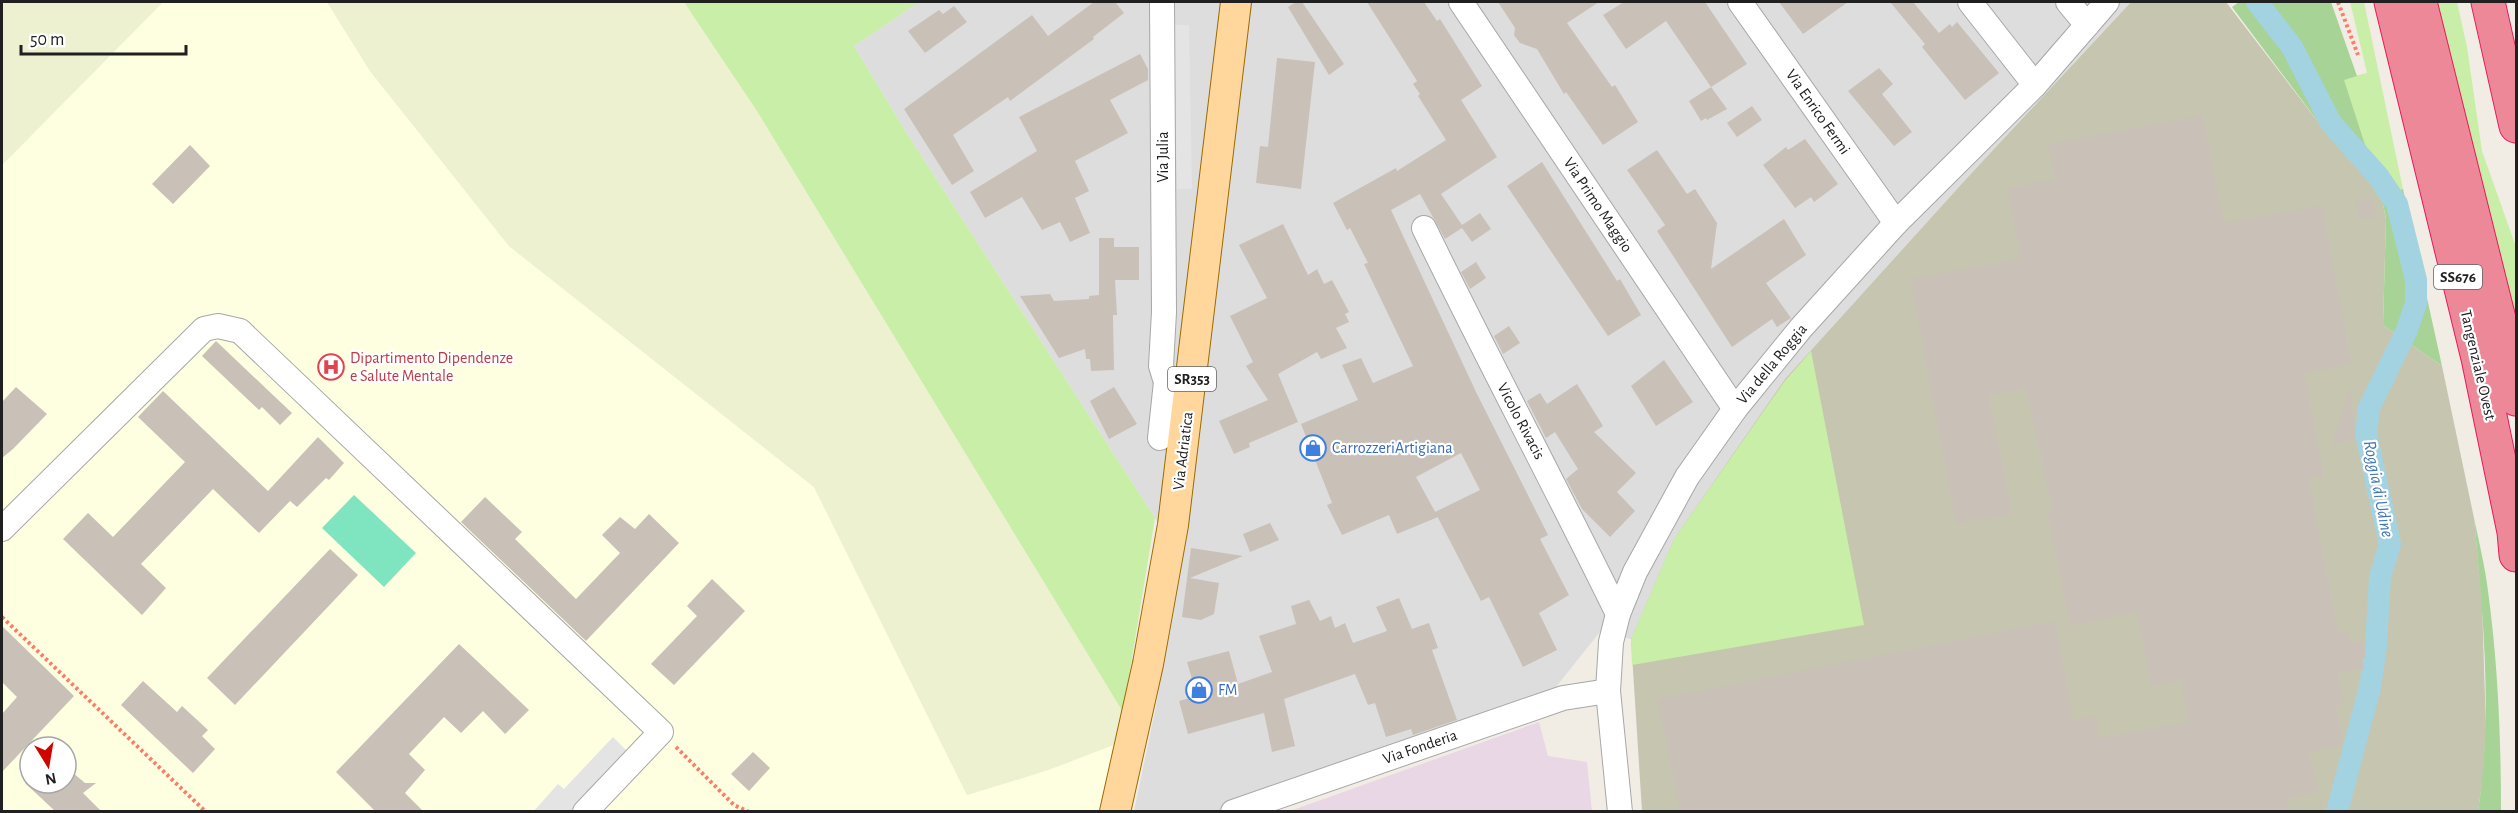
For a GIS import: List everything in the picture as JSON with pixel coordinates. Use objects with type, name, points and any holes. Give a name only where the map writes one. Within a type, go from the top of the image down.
[{"type":"highway","name":"Tangenziale Ovest","points":[[2391,2],[2478,358],[2517,555]]},
{"type":"highway","name":"Tangenziale Ovest","points":[[2420,2],[2517,399]]},
{"type":"highway","points":[[2488,2],[2517,126]]},
{"type":"main road","name":"Via Adriatica","points":[[1115,812],[1148,663],[1173,525],[1179,384],[1199,315],[1236,2]]},
{"type":"street","name":"Via Julia","points":[[1160,438],[1179,384],[1161,366],[1164,312],[1162,2]]},
{"type":"street","name":"Via Primo Maggio","points":[[1461,2],[1735,409]]},
{"type":"street","name":"Via Enrico Fermi","points":[[1740,2],[1896,223]]},
{"type":"street","points":[[1970,2],[2035,85]]},
{"type":"street","points":[[2068,2],[2087,25]]},
{"type":"street","name":"Via della Roggia","points":[[1620,812],[1608,691],[1611,642],[1618,615],[1635,572],[1687,477],[1735,409],[1801,328],[1896,223],[2035,85],[2107,2]]},
{"type":"street","name":"Vicolo Rivacis","points":[[1424,228],[1475,334],[1531,439],[1618,615]]},
{"type":"street","points":[[1164,312],[1199,315]]},
{"type":"street","points":[[2,529],[204,329],[218,326],[240,331],[661,732],[585,812]]},
{"type":"street","name":"Via Fonderia","points":[[1233,812],[1563,698],[1608,691]]},
{"type":"path","points":[[2338,2],[2358,54]]},
{"type":"path","points":[[2,617],[206,812]]},
{"type":"path","points":[[661,732],[734,805],[749,812]]},
{"type":"shaded area","points":[[2,2],[163,2],[2,165]]},
{"type":"shaded area","name":"Dipartimento Dipendenze e Salute Mentale","points":[[163,2],[327,2],[370,71],[509,246],[814,487],[967,795],[1048,770],[1116,744],[1102,811],[2,812],[2,165]]},
{"type":"shaded area","points":[[327,2],[684,2],[757,111],[1123,712],[1116,744],[1048,770],[967,795],[814,487],[509,246],[370,71]]},
{"type":"shaded area","points":[[919,2],[2131,2],[1967,178],[1785,379],[1674,539],[1631,639],[1600,632],[1547,698],[1217,812],[1134,811],[1156,706],[1181,554],[1155,518],[904,129],[854,46]]},
{"type":"shaded area","points":[[2131,2],[2226,2],[2322,127],[2381,194],[2386,219],[2383,325],[2442,366],[2474,518],[2482,602],[2486,730],[2478,811],[1642,811],[1631,639],[1674,539],[1785,379],[1967,178]]},
{"type":"shaded area","points":[[1174,25],[1189,25],[1192,189],[1177,189]]},
{"type":"shaded area","points":[[1539,722],[1548,756],[1587,762],[1592,811],[1290,811]]},
{"type":"shaded area","points":[[613,737],[635,759],[585,811],[533,812],[558,784],[564,789]]},
{"type":"green space","points":[[684,2],[919,2],[854,46],[904,129],[1155,518],[1123,712],[757,111]]},
{"type":"green space","points":[[2239,2],[2331,2],[2357,76],[2344,80],[2381,194],[2322,127],[2232,7]]},
{"type":"green space","points":[[2350,2],[2364,2],[2403,189],[2381,194],[2343,79],[2367,73]]},
{"type":"green space","points":[[2429,2],[2457,2],[2467,47],[2482,151],[2516,247],[2516,363]]},
{"type":"green space","points":[[2403,189],[2442,366],[2383,325],[2386,219],[2381,194]]},
{"type":"green space","points":[[1811,351],[1864,625],[1632,665],[1631,639],[1674,539],[1784,382]]},
{"type":"green space","points":[[354,495],[416,553],[384,587],[322,528]]},
{"type":"green space","points":[[2474,518],[2487,582],[2497,673],[2501,811],[2478,811],[2483,775],[2486,702],[2483,628]]},
{"type":"building","points":[[1094,2],[1115,2],[1124,13],[1093,37],[1094,39],[1010,101],[1008,97],[953,135],[974,171],[952,185],[904,109],[1032,15],[1048,36]]},
{"type":"building","points":[[1296,2],[1302,2],[1344,64],[1329,75],[1288,7]]},
{"type":"building","points":[[1367,2],[1424,2],[1437,21],[1440,19],[1482,86],[1461,100],[1497,157],[1441,194],[1462,225],[1480,213],[1491,229],[1472,242],[1462,228],[1445,239],[1420,194],[1391,210],[1477,394],[1548,535],[1540,539],[1569,595],[1539,613],[1557,650],[1523,667],[1489,597],[1481,601],[1438,517],[1397,534],[1389,515],[1342,535],[1327,505],[1332,503],[1301,424],[1358,400],[1342,365],[1361,358],[1373,383],[1413,366],[1364,264],[1368,263],[1350,228],[1347,230],[1333,203],[1396,168],[1397,171],[1446,140],[1418,96],[1420,94],[1413,84],[1417,81]],"holes":[[[1461,453],[1480,490],[1435,512],[1416,477]]]},
{"type":"building","points":[[1498,2],[1599,2],[1567,23],[1612,87],[1615,85],[1638,122],[1603,145],[1566,92],[1564,94],[1537,49],[1520,43],[1514,35],[1515,28]]},
{"type":"building","points":[[1624,2],[1705,2],[1747,64],[1711,87],[1666,21],[1626,49],[1603,15]]},
{"type":"building","points":[[1779,2],[1848,2],[1803,34]]},
{"type":"building","points":[[1890,2],[1913,2],[1939,33],[1950,24],[1952,27],[1957,22],[1999,73],[1965,100],[1922,47],[1925,44]]},
{"type":"building","points":[[954,6],[967,22],[925,53],[908,31],[939,10],[943,14]]},
{"type":"building","points":[[1140,54],[1148,69],[1148,80],[1110,100],[1128,133],[1075,161],[1089,191],[1075,198],[1090,233],[1070,242],[1060,222],[1042,230],[1022,197],[985,218],[970,192],[1037,151],[1019,117]]},
{"type":"building","points":[[1277,58],[1315,62],[1301,189],[1256,183],[1260,146],[1268,147]]},
{"type":"building","points":[[1879,68],[1893,84],[1882,94],[1912,132],[1894,146],[1848,91]]},
{"type":"building","points":[[1711,87],[1727,109],[1701,121],[1689,101]]},
{"type":"building","points":[[1752,106],[1762,120],[1737,137],[1727,123]]},
{"type":"building","points":[[2203,115],[2224,223],[2322,205],[2352,364],[2305,373],[2324,475],[2309,478],[2338,632],[2348,631],[2350,643],[2363,641],[2366,658],[2362,658],[2364,669],[2337,673],[2344,704],[2336,706],[2343,746],[2310,752],[2318,791],[2287,800],[2289,812],[1680,812],[1657,699],[2055,621],[2073,720],[2096,716],[2099,738],[2188,722],[2181,681],[2151,686],[2137,612],[2070,626],[2047,512],[2052,512],[2026,389],[1989,395],[2012,514],[1956,524],[1910,279],[2020,259],[2007,188],[2055,179],[2048,144]]},
{"type":"building","points":[[1805,139],[1838,184],[1814,202],[1811,197],[1795,208],[1763,165],[1786,147],[1788,150]]},
{"type":"building","points":[[190,145],[210,166],[173,204],[152,184]]},
{"type":"building","points":[[1657,150],[1687,194],[1695,189],[1717,223],[1711,269],[1784,219],[1806,255],[1766,283],[1791,318],[1777,327],[1772,319],[1732,347],[1657,231],[1665,225],[1627,170]]},
{"type":"building","points":[[1542,162],[1617,281],[1620,279],[1641,315],[1608,336],[1507,186]]},
{"type":"building","points":[[2372,198],[2376,217],[2359,220],[2356,200]]},
{"type":"building","points":[[1283,224],[1308,275],[1317,269],[1324,284],[1332,280],[1349,312],[1345,314],[1349,322],[1336,328],[1347,348],[1321,359],[1317,352],[1278,374],[1298,422],[1249,443],[1250,447],[1234,454],[1219,421],[1268,400],[1246,366],[1253,362],[1230,316],[1267,298],[1239,245]]},
{"type":"building","points":[[1099,238],[1114,238],[1114,247],[1139,247],[1139,280],[1115,280],[1117,315],[1113,315],[1114,370],[1091,371],[1090,359],[1086,359],[1085,349],[1059,358],[1020,296],[1050,294],[1054,301],[1089,299],[1089,296],[1099,295]]},
{"type":"building","points":[[1476,262],[1486,278],[1470,289],[1461,272]]},
{"type":"building","points":[[1509,326],[1520,343],[1503,354],[1494,336]]},
{"type":"building","points":[[216,341],[292,413],[280,425],[262,407],[259,410],[202,356]]},
{"type":"building","points":[[1664,360],[1693,402],[1656,426],[1631,386]]},
{"type":"building","points":[[1577,384],[1603,426],[1594,432],[1636,473],[1617,492],[1635,511],[1610,537],[1582,509],[1566,479],[1578,469],[1555,432],[1546,438],[1527,401],[1540,393],[1547,404]]},
{"type":"building","points":[[16,387],[47,414],[2,458],[2,402]]},
{"type":"building","points":[[1114,387],[1137,424],[1109,439],[1090,401]]},
{"type":"building","points":[[2350,389],[2355,439],[2331,445]]},
{"type":"building","points":[[163,391],[268,491],[318,437],[344,463],[329,480],[326,478],[297,507],[290,501],[259,533],[213,489],[141,564],[166,588],[142,615],[63,539],[88,513],[113,537],[185,462],[138,417]]},
{"type":"building","points":[[485,497],[522,532],[515,539],[576,599],[620,553],[602,535],[620,517],[635,529],[649,514],[679,543],[586,641],[461,522]]},
{"type":"building","points":[[1270,523],[1279,540],[1250,552],[1243,534]]},
{"type":"building","points":[[1191,548],[1243,556],[1190,578],[1219,583],[1214,614],[1201,620],[1182,617]]},
{"type":"building","points":[[330,549],[358,575],[235,705],[207,678]]},
{"type":"building","points":[[712,579],[745,611],[674,685],[651,664],[697,616],[687,606]]},
{"type":"building","points":[[1399,598],[1412,629],[1429,623],[1438,648],[1432,650],[1457,720],[1413,735],[1411,729],[1386,737],[1375,703],[1368,705],[1355,674],[1284,699],[1295,746],[1272,752],[1264,713],[1188,734],[1179,701],[1197,696],[1187,662],[1229,651],[1238,684],[1272,672],[1259,636],[1296,624],[1291,606],[1309,600],[1320,621],[1331,616],[1335,628],[1345,623],[1353,643],[1387,631],[1376,607]]},
{"type":"building","points":[[2,626],[74,696],[37,735],[18,735],[18,755],[2,772],[2,714],[17,697],[2,682]]},
{"type":"building","points":[[459,644],[529,710],[505,734],[483,711],[461,733],[444,717],[409,754],[425,770],[405,793],[424,812],[376,812],[336,772]]},
{"type":"building","points":[[143,681],[177,712],[182,706],[208,730],[202,736],[215,749],[193,773],[121,705]]},
{"type":"building","points":[[753,752],[770,768],[749,791],[731,774]]},
{"type":"building","points":[[78,777],[85,783],[96,783],[83,793],[102,812],[56,812],[38,795],[78,795]]},
{"type":"waterway","name":"Roggia di Udine","points":[[2257,2],[2292,47],[2331,123],[2378,176],[2397,204],[2416,280],[2416,303],[2407,330],[2369,408],[2366,434],[2390,544],[2380,577],[2376,646],[2370,687],[2337,812]]},
{"type":"place","name":"Dipartimento Dipendenze e Salute Mentale","points":[[331,367]]},
{"type":"place","name":"CarrozzeriArtigiana","points":[[1313,448]]},
{"type":"place","name":"FM","points":[[1199,690]]}]
